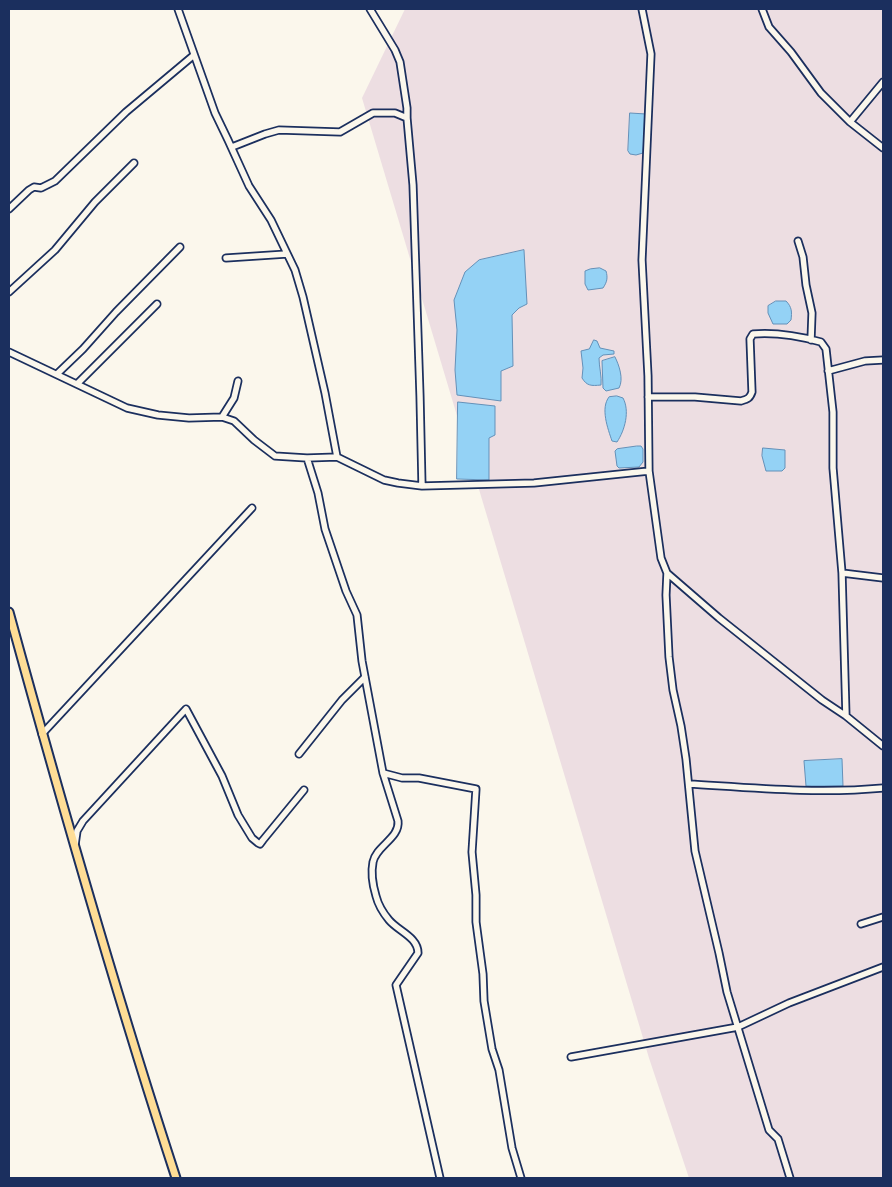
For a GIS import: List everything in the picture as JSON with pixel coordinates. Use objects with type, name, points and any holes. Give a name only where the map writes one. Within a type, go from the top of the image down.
[{"type":"main road","points":[[9,612],[74,847],[122,1009],[176,1178]]},
{"type":"street","points":[[178,9],[215,112],[249,186],[271,220],[294,270],[303,298],[325,393],[337,457]]},
{"type":"street","points":[[370,9],[395,50],[400,62],[407,108],[413,185],[422,486]]},
{"type":"street","points":[[642,9],[651,54],[642,260],[649,471],[661,558],[667,573],[666,595],[669,656],[673,690],[681,726],[695,851],[727,992],[769,1130],[778,1139],[790,1178]]},
{"type":"street","points":[[762,9],[770,27],[821,93],[850,122],[883,148]]},
{"type":"street","points":[[9,209],[29,190],[34,187],[41,188],[55,180],[126,112],[194,55]]},
{"type":"street","points":[[850,122],[883,82]]},
{"type":"street","points":[[232,147],[279,130],[340,132],[373,112],[395,113],[407,118]]},
{"type":"street","points":[[9,292],[55,250],[95,202],[134,163]]},
{"type":"street","points":[[798,241],[803,257],[812,313],[812,340]]},
{"type":"street","points":[[57,374],[180,247]]},
{"type":"street","points":[[226,258],[287,254]]},
{"type":"street","points":[[77,384],[157,304]]},
{"type":"street","points":[[648,397],[695,397],[742,401],[750,398],[752,392],[750,339],[753,334],[785,334],[821,342],[826,349],[833,412],[832,468],[842,573],[846,716]]},
{"type":"street","points":[[9,352],[126,408],[190,418],[222,417],[234,421],[275,456],[337,457],[384,480],[422,486],[534,483],[649,471]]},
{"type":"street","points":[[828,371],[864,361],[883,360]]},
{"type":"street","points":[[222,417],[234,398],[238,381]]},
{"type":"street","points":[[307,458],[318,493],[325,529],[346,591],[357,615],[365,677],[384,773],[399,827],[373,860],[372,872],[376,898],[383,910],[389,920],[408,936],[418,949],[418,953],[396,985],[440,1178]]},
{"type":"street","points":[[42,734],[252,508]]},
{"type":"street","points":[[667,573],[718,618],[883,746]]},
{"type":"street","points":[[842,573],[883,578]]},
{"type":"street","points":[[299,754],[342,700],[365,677]]},
{"type":"street","points":[[74,847],[77,831],[83,821],[186,709],[222,776],[238,815],[252,838],[258,844],[304,790]]},
{"type":"street","points":[[384,773],[402,778],[420,778],[476,789],[472,852],[476,895],[476,922],[483,974],[484,1001],[492,1049],[499,1070],[512,1148],[521,1178]]},
{"type":"street","points":[[688,784],[785,791],[848,791],[883,788]]},
{"type":"street","points":[[861,924],[883,917]]},
{"type":"street","points":[[571,1057],[738,1026],[789,1003],[883,967]]},
{"type":"shaded area","points":[[405,9],[883,9],[883,1178],[689,1178],[649,1058],[362,98]]},
{"type":"water","points":[[630,113],[646,114],[643,153],[636,155],[630,154],[628,151]]},
{"type":"water","points":[[524,250],[527,304],[519,308],[512,315],[513,366],[501,371],[501,401],[457,395],[455,370],[457,330],[454,300],[465,272],[479,260]]},
{"type":"water","points":[[600,268],[606,271],[607,278],[603,288],[588,290],[585,284],[585,271]]},
{"type":"water","points":[[776,301],[786,301],[789,305],[791,320],[787,324],[773,324],[768,313],[768,306]]},
{"type":"water","points":[[594,340],[597,341],[600,348],[614,351],[614,354],[603,355],[599,358],[601,385],[590,385],[582,378],[581,351],[589,349]]},
{"type":"water","points":[[615,357],[620,372],[619,388],[606,391],[603,388],[602,361]]},
{"type":"water","points":[[617,396],[623,398],[626,414],[624,426],[617,442],[612,441],[607,425],[605,407],[609,397]]},
{"type":"water","points":[[458,402],[495,406],[495,435],[489,438],[489,480],[457,479]]},
{"type":"water","points":[[641,446],[643,449],[643,462],[639,467],[619,468],[615,451],[617,449]]},
{"type":"water","points":[[763,448],[785,450],[785,468],[782,471],[766,471],[762,456]]},
{"type":"water","points":[[842,759],[843,786],[806,786],[804,761]]}]
